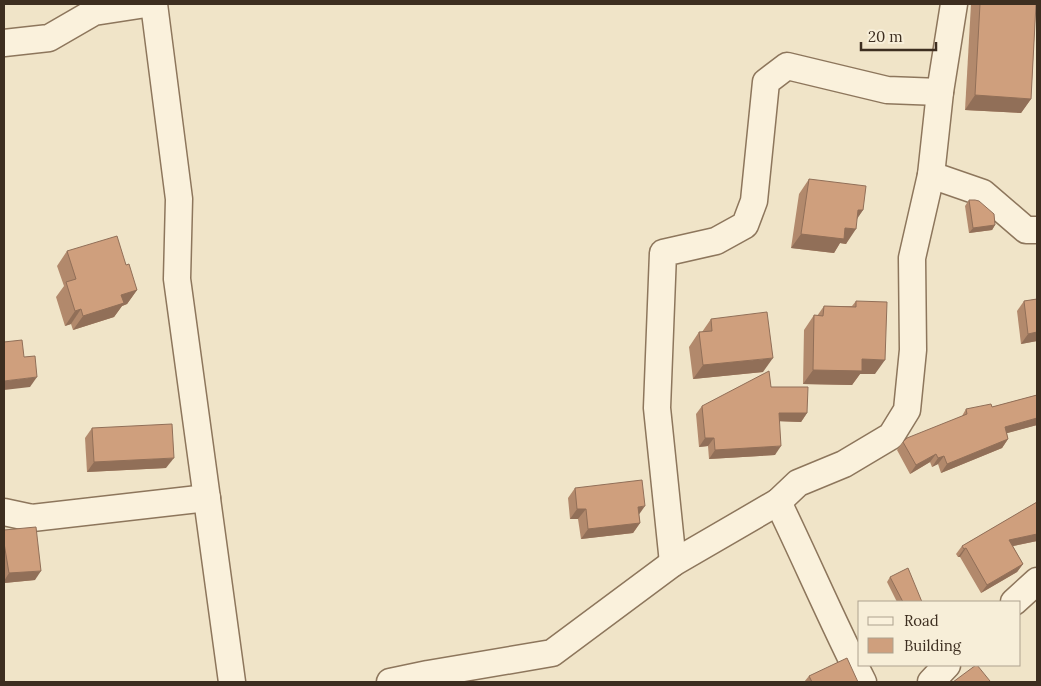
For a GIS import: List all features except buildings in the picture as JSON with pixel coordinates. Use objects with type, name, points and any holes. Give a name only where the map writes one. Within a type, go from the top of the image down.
[{"type":"street","points":[[4,44],[49,38],[94,12],[146,4]]},
{"type":"street","points":[[154,4],[179,199],[177,279],[232,682]]},
{"type":"street","points":[[390,682],[552,653],[672,563],[778,502],[798,483],[844,464],[891,436],[906,410],[913,350],[912,258],[931,175],[940,92],[954,4]]},
{"type":"street","points":[[672,563],[657,408],[663,253],[716,241],[745,225],[754,201],[766,82],[787,66],[887,90],[940,92]]},
{"type":"street","points":[[931,175],[983,193],[1026,230],[1037,230]]},
{"type":"street","points":[[4,512],[32,518],[207,498]]},
{"type":"street","points":[[778,502],[811,570],[831,618],[863,682]]},
{"type":"street","points":[[1015,601],[1037,581]]},
{"type":"street","points":[[931,682],[946,666]]}]
